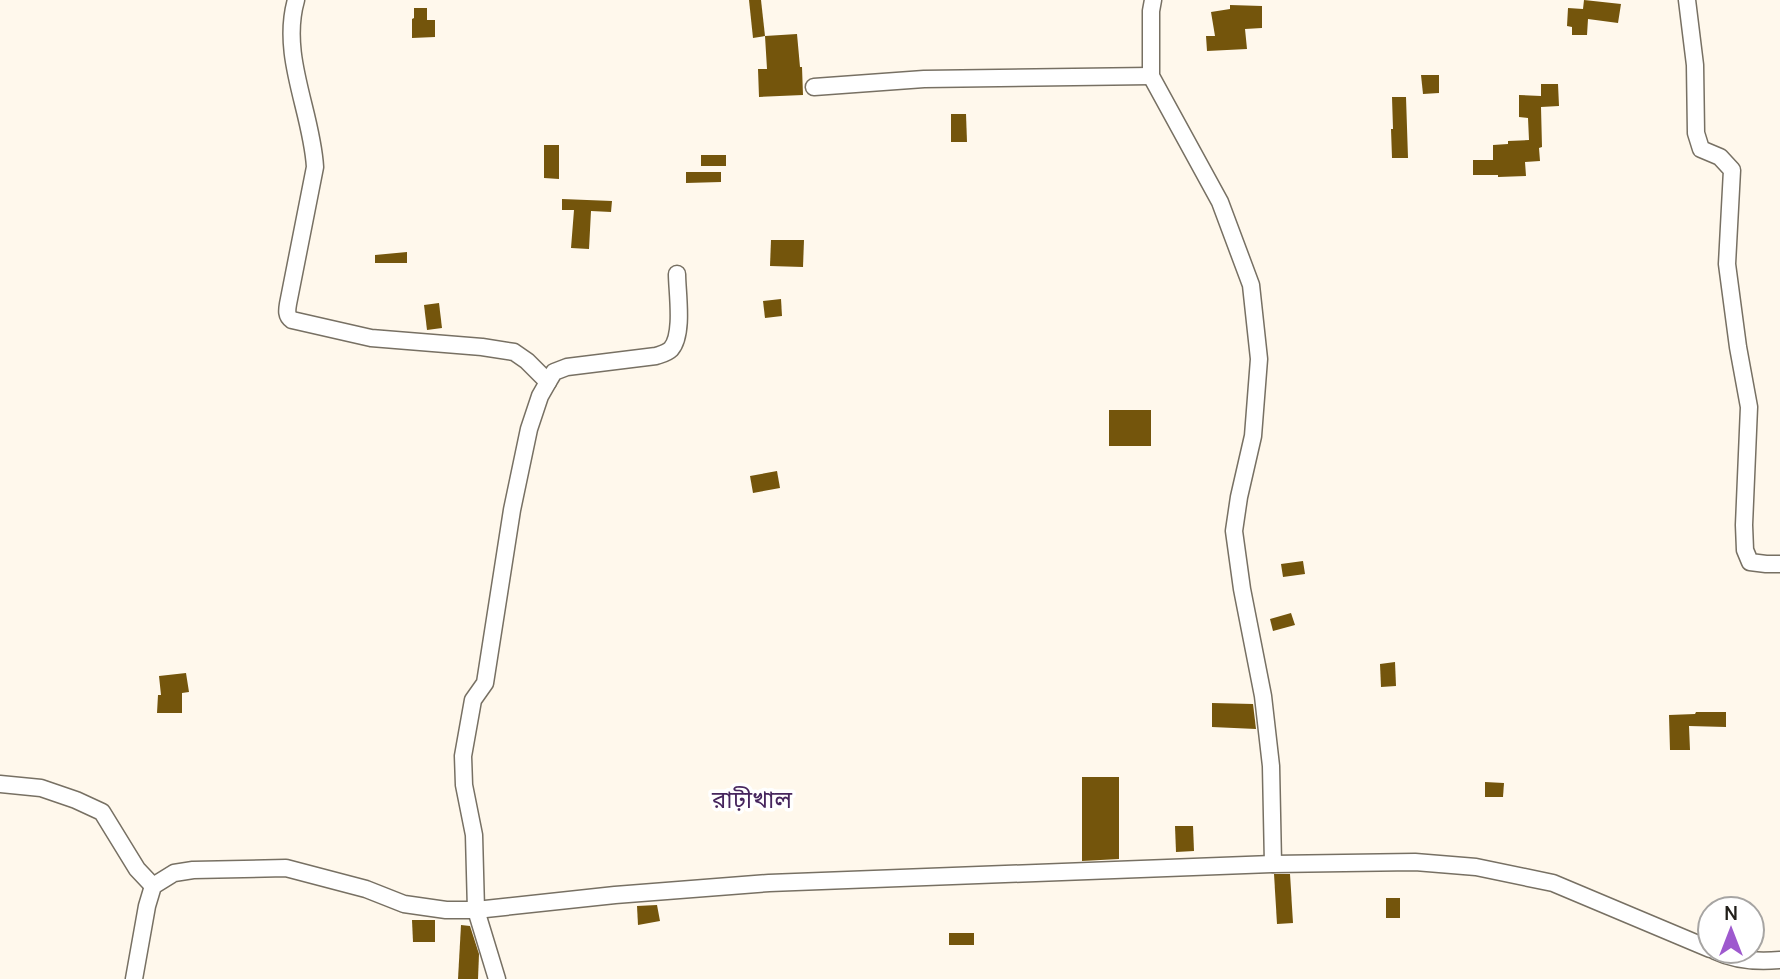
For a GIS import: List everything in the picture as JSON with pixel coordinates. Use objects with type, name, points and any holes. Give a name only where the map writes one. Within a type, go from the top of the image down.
[{"type":"street","points":[[296,0],[292,12],[292,52],[314,146],[315,167],[288,304],[289,318],[371,338],[482,346],[514,352],[548,382]]},
{"type":"street","points":[[1153,0],[1151,76],[1220,202],[1251,285],[1259,359],[1253,436],[1234,531],[1242,589],[1263,696],[1271,766],[1273,863]]},
{"type":"street","points":[[1687,0],[1695,65],[1696,132],[1701,149],[1720,157],[1732,170],[1727,264],[1749,407],[1745,550],[1750,562],[1780,564]]},
{"type":"street","points":[[814,87],[924,79],[1151,76]]},
{"type":"street","points":[[497,979],[476,910],[474,835],[464,785],[463,756],[474,700],[485,683],[512,510],[529,429],[540,396],[554,372],[568,367],[669,352],[678,330],[677,274]]},
{"type":"street","points":[[0,785],[41,788],[102,812],[137,869],[153,886]]},
{"type":"street","points":[[134,979],[153,886],[174,873],[193,870],[285,868],[366,890],[404,904],[446,910],[476,910],[615,895],[769,883],[1273,863],[1415,862],[1476,867],[1553,883],[1696,942]]},
{"type":"building","points":[[749,0],[761,0],[765,36],[753,38]]},
{"type":"building","points":[[1584,0],[1621,4],[1618,23],[1588,19],[1587,35],[1572,35],[1572,27],[1567,26],[1568,8],[1583,9]]},
{"type":"building","points":[[1230,5],[1262,6],[1262,28],[1245,29],[1247,49],[1207,51],[1206,36],[1215,36],[1211,12],[1230,9]]},
{"type":"building","points":[[414,8],[427,8],[427,20],[435,20],[435,37],[412,38]]},
{"type":"building","points":[[797,34],[803,95],[759,97],[758,69],[767,69],[765,36]]},
{"type":"building","points":[[1421,75],[1439,75],[1439,93],[1423,94]]},
{"type":"building","points":[[1541,84],[1558,84],[1559,106],[1541,107],[1540,161],[1525,162],[1526,176],[1473,175],[1473,160],[1493,160],[1493,145],[1529,140],[1528,118],[1519,117],[1519,95],[1541,96]]},
{"type":"building","points":[[1392,97],[1406,97],[1408,158],[1392,158]]},
{"type":"building","points":[[951,114],[966,114],[967,142],[951,142]]},
{"type":"building","points":[[544,145],[559,145],[559,179],[544,178]]},
{"type":"building","points":[[701,155],[726,155],[726,166],[701,166]]},
{"type":"building","points":[[686,172],[721,172],[721,182],[686,183]]},
{"type":"building","points":[[562,199],[612,201],[611,212],[591,211],[589,249],[571,248],[574,210],[562,210]]},
{"type":"building","points":[[771,240],[804,240],[803,267],[770,266]]},
{"type":"building","points":[[407,252],[407,263],[375,263],[375,255]]},
{"type":"building","points":[[781,299],[782,316],[765,318],[763,301]]},
{"type":"building","points":[[439,303],[442,328],[427,330],[424,305]]},
{"type":"building","points":[[1109,410],[1151,410],[1151,446],[1109,446]]},
{"type":"building","points":[[777,471],[780,488],[753,493],[750,476]]},
{"type":"building","points":[[1303,561],[1305,574],[1283,577],[1281,564]]},
{"type":"building","points":[[1291,613],[1295,625],[1273,631],[1270,619]]},
{"type":"building","points":[[1395,662],[1396,686],[1381,687],[1380,664]]},
{"type":"building","points":[[186,673],[189,692],[182,693],[182,713],[157,713],[158,695],[161,695],[159,676]]},
{"type":"building","points":[[1212,703],[1253,704],[1256,729],[1212,727]]},
{"type":"building","points":[[1726,712],[1726,727],[1689,726],[1690,750],[1670,750],[1669,715]]},
{"type":"building","points":[[1082,777],[1119,777],[1119,859],[1082,861]]},
{"type":"building","points":[[1485,782],[1504,783],[1503,797],[1485,797]]},
{"type":"building","points":[[1175,826],[1193,826],[1194,851],[1176,852]]},
{"type":"building","points":[[1274,874],[1290,874],[1293,923],[1277,924]]},
{"type":"building","points":[[1386,898],[1400,898],[1400,918],[1386,918]]},
{"type":"building","points":[[657,905],[660,921],[638,925],[637,906]]},
{"type":"building","points":[[412,920],[435,920],[435,942],[413,942]]},
{"type":"building","points":[[461,925],[470,926],[479,954],[478,979],[458,979]]},
{"type":"building","points":[[949,933],[974,933],[974,945],[949,945]]},
{"type":"district","name":"রাঢ়ীখাল","points":[[752,798]]}]
